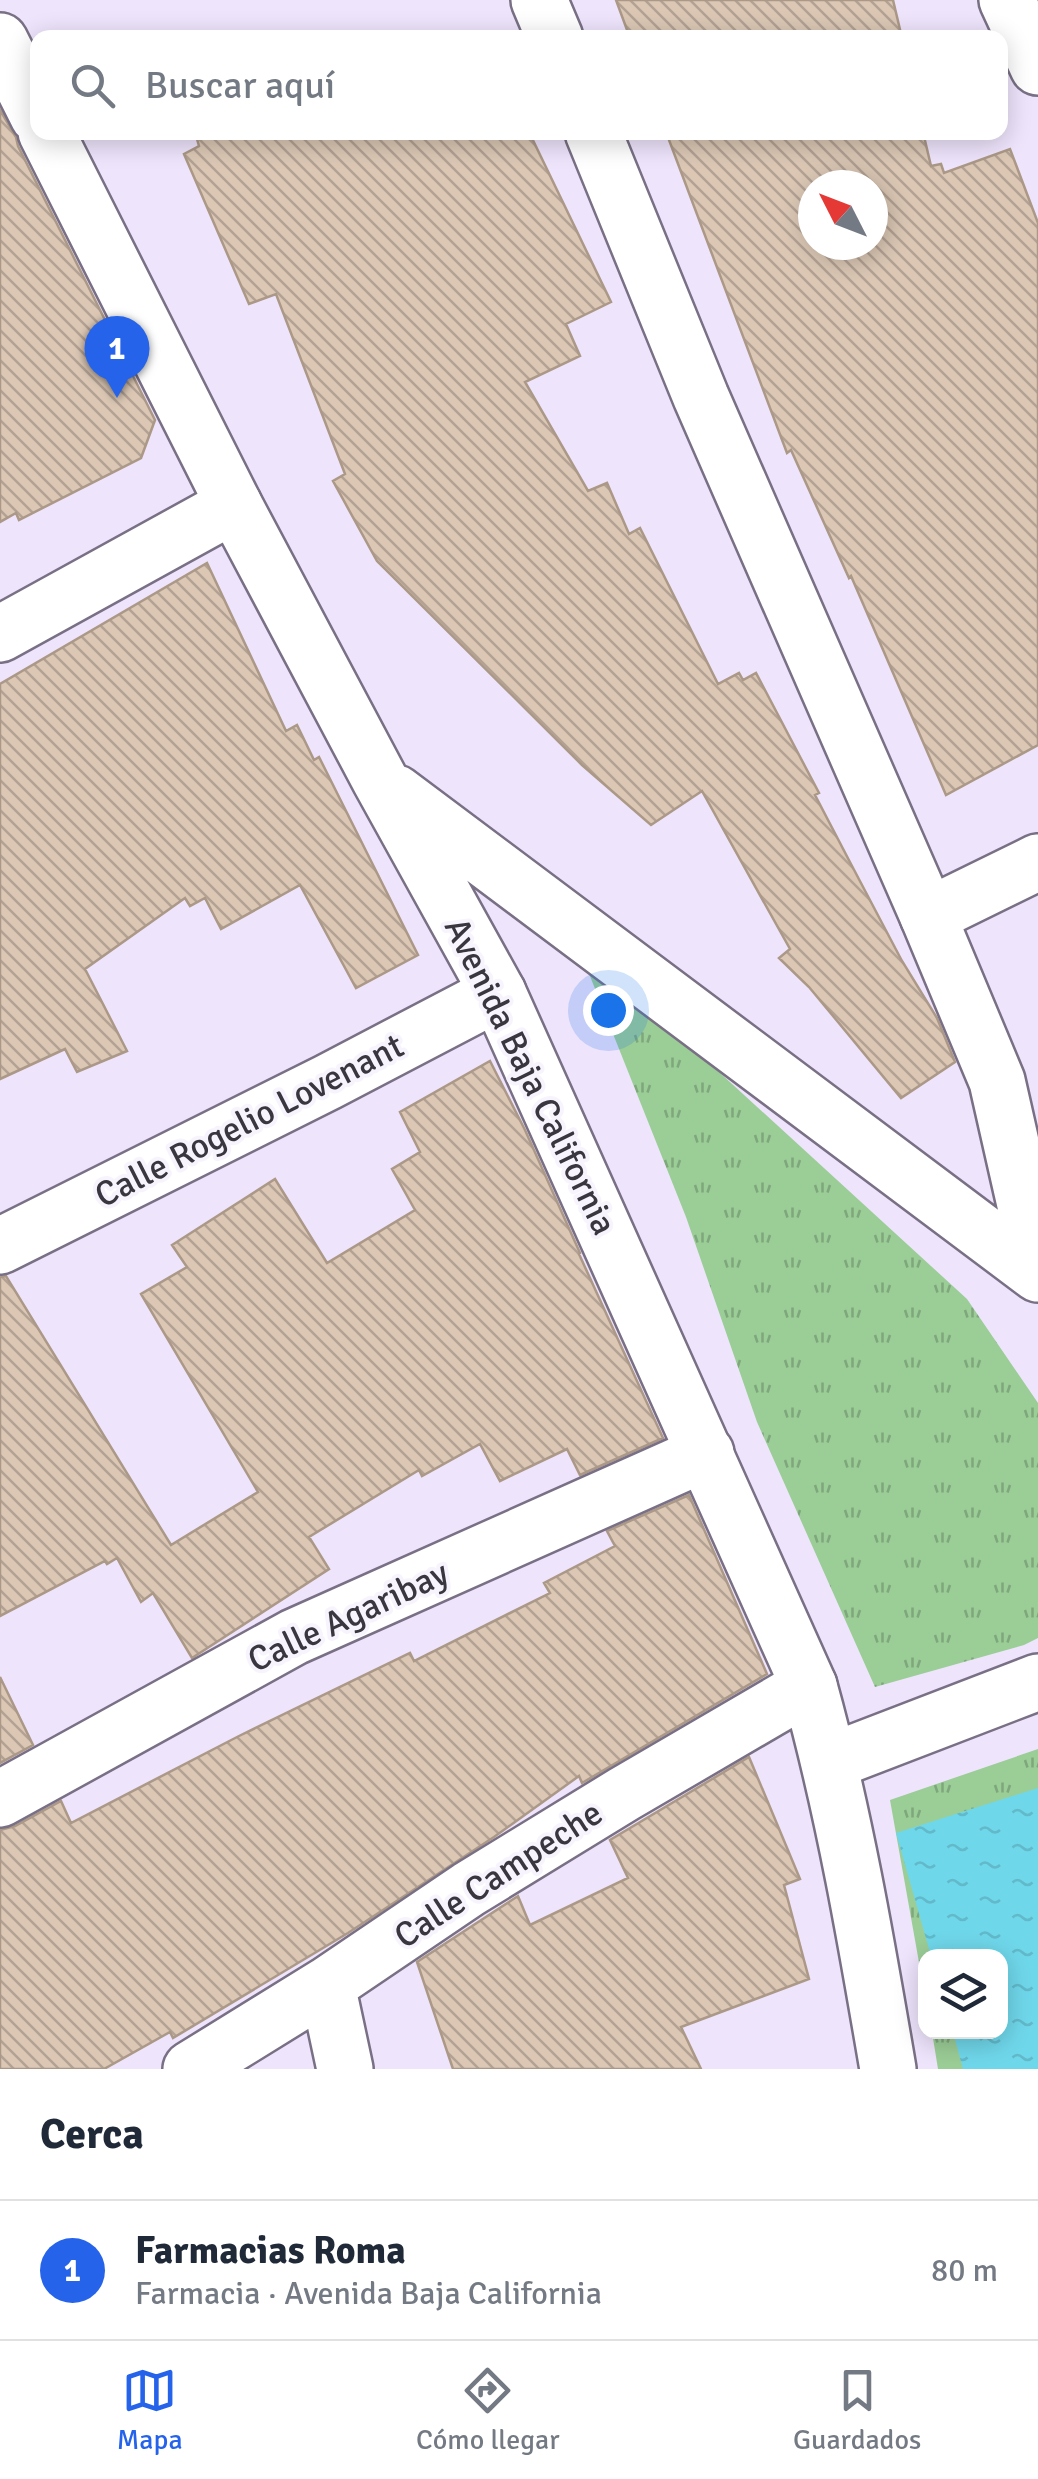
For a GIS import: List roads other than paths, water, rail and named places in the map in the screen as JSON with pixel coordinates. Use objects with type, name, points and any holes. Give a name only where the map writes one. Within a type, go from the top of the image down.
[{"type":"main road","points":[[539,0],[552,30]]},
{"type":"main road","points":[[1007,0],[1038,67]]},
{"type":"main road","points":[[3,57],[30,103]]},
{"type":"main road","name":"Avenida Baja California","points":[[50,140],[234,506],[498,993],[809,1686],[830,1762],[888,2069]]},
{"type":"main road","points":[[596,140],[701,397],[998,1081],[1038,1262]]},
{"type":"main road","points":[[0,634],[234,506]]},
{"type":"main road","points":[[380,780],[1038,1274]]},
{"type":"main road","points":[[928,916],[1038,862]]},
{"type":"main road","name":"Calle Rogelio Lovenant","points":[[0,1246],[498,993]]},
{"type":"main road","name":"Calle Agaribay","points":[[0,1799],[294,1637],[706,1452]]},
{"type":"main road","points":[[830,1762],[1038,1682]]},
{"type":"main road","name":"Calle Campeche","points":[[191,2069],[327,1986],[484,1880],[809,1686]]},
{"type":"main road","points":[[327,1986],[345,2069]]},
{"type":"water","points":[[1038,1788],[1038,2069],[963,2069],[955,2039],[1008,2039],[1008,1949],[929,1949],[896,1833]]},
{"type":"place","name":"Farmacias Roma","points":[[117,398]]}]
